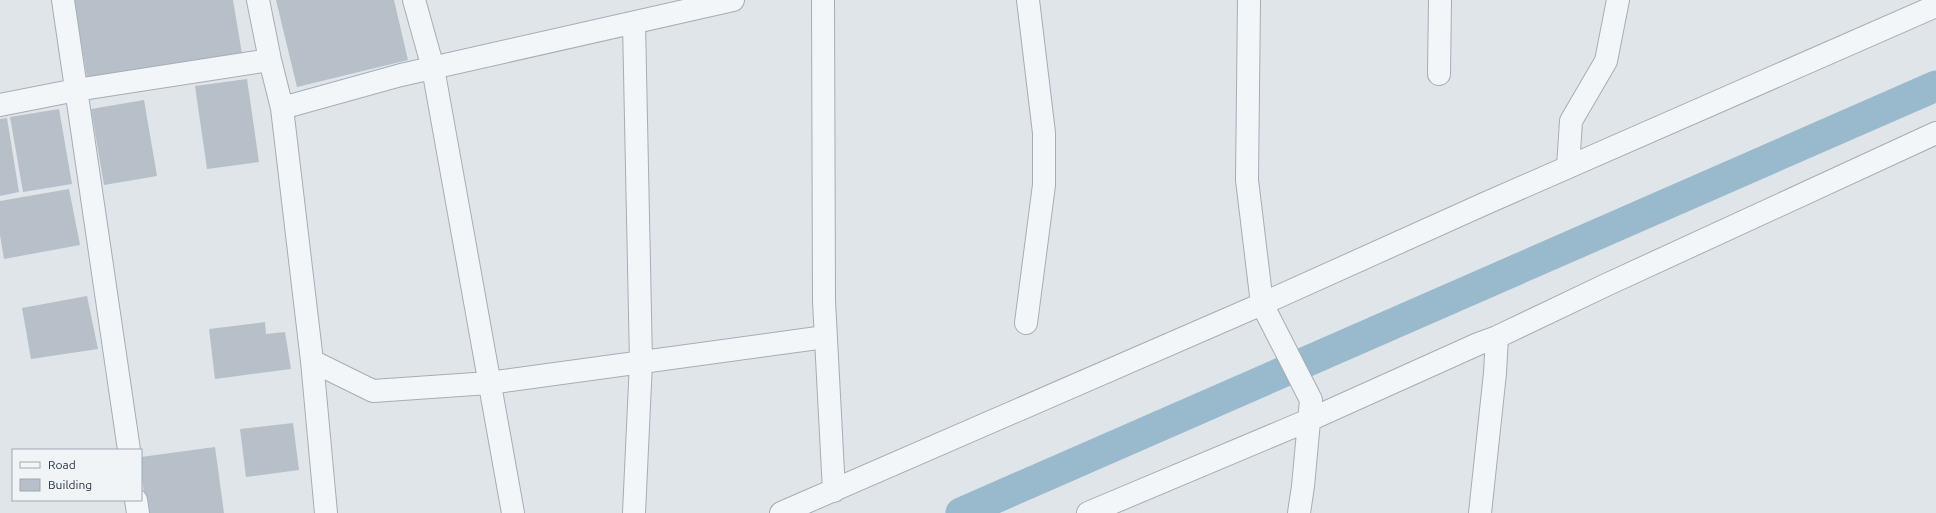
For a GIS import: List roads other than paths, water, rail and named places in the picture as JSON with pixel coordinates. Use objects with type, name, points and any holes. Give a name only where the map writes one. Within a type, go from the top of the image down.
[{"type":"street","points":[[63,0],[129,449]]},
{"type":"street","points":[[258,0],[270,60],[282,108],[312,361],[326,513]]},
{"type":"street","points":[[414,0],[432,68],[513,513]]},
{"type":"street","points":[[282,108],[401,75],[733,0]]},
{"type":"street","points":[[823,0],[824,301],[834,491]]},
{"type":"street","points":[[1026,323],[1044,185],[1044,133],[1028,0]]},
{"type":"street","points":[[1249,0],[1247,180],[1262,304],[1274,325],[1310,410],[1299,513]]},
{"type":"street","points":[[1438,74],[1440,0]]},
{"type":"street","points":[[1568,168],[1571,121],[1606,61],[1618,0]]},
{"type":"street","points":[[781,513],[1262,304],[1936,6]]},
{"type":"street","points":[[634,23],[640,362],[634,513]]},
{"type":"street","points":[[0,105],[76,90],[270,60]]},
{"type":"street","points":[[1088,513],[1310,410],[1497,337],[1606,285],[1936,133]]},
{"type":"street","points":[[312,361],[373,391],[489,383],[825,337]]},
{"type":"street","points":[[1480,513],[1495,373],[1497,337]]},
{"type":"street","points":[[136,501],[138,513]]},
{"type":"waterway","points":[[961,513],[1936,86]]}]
